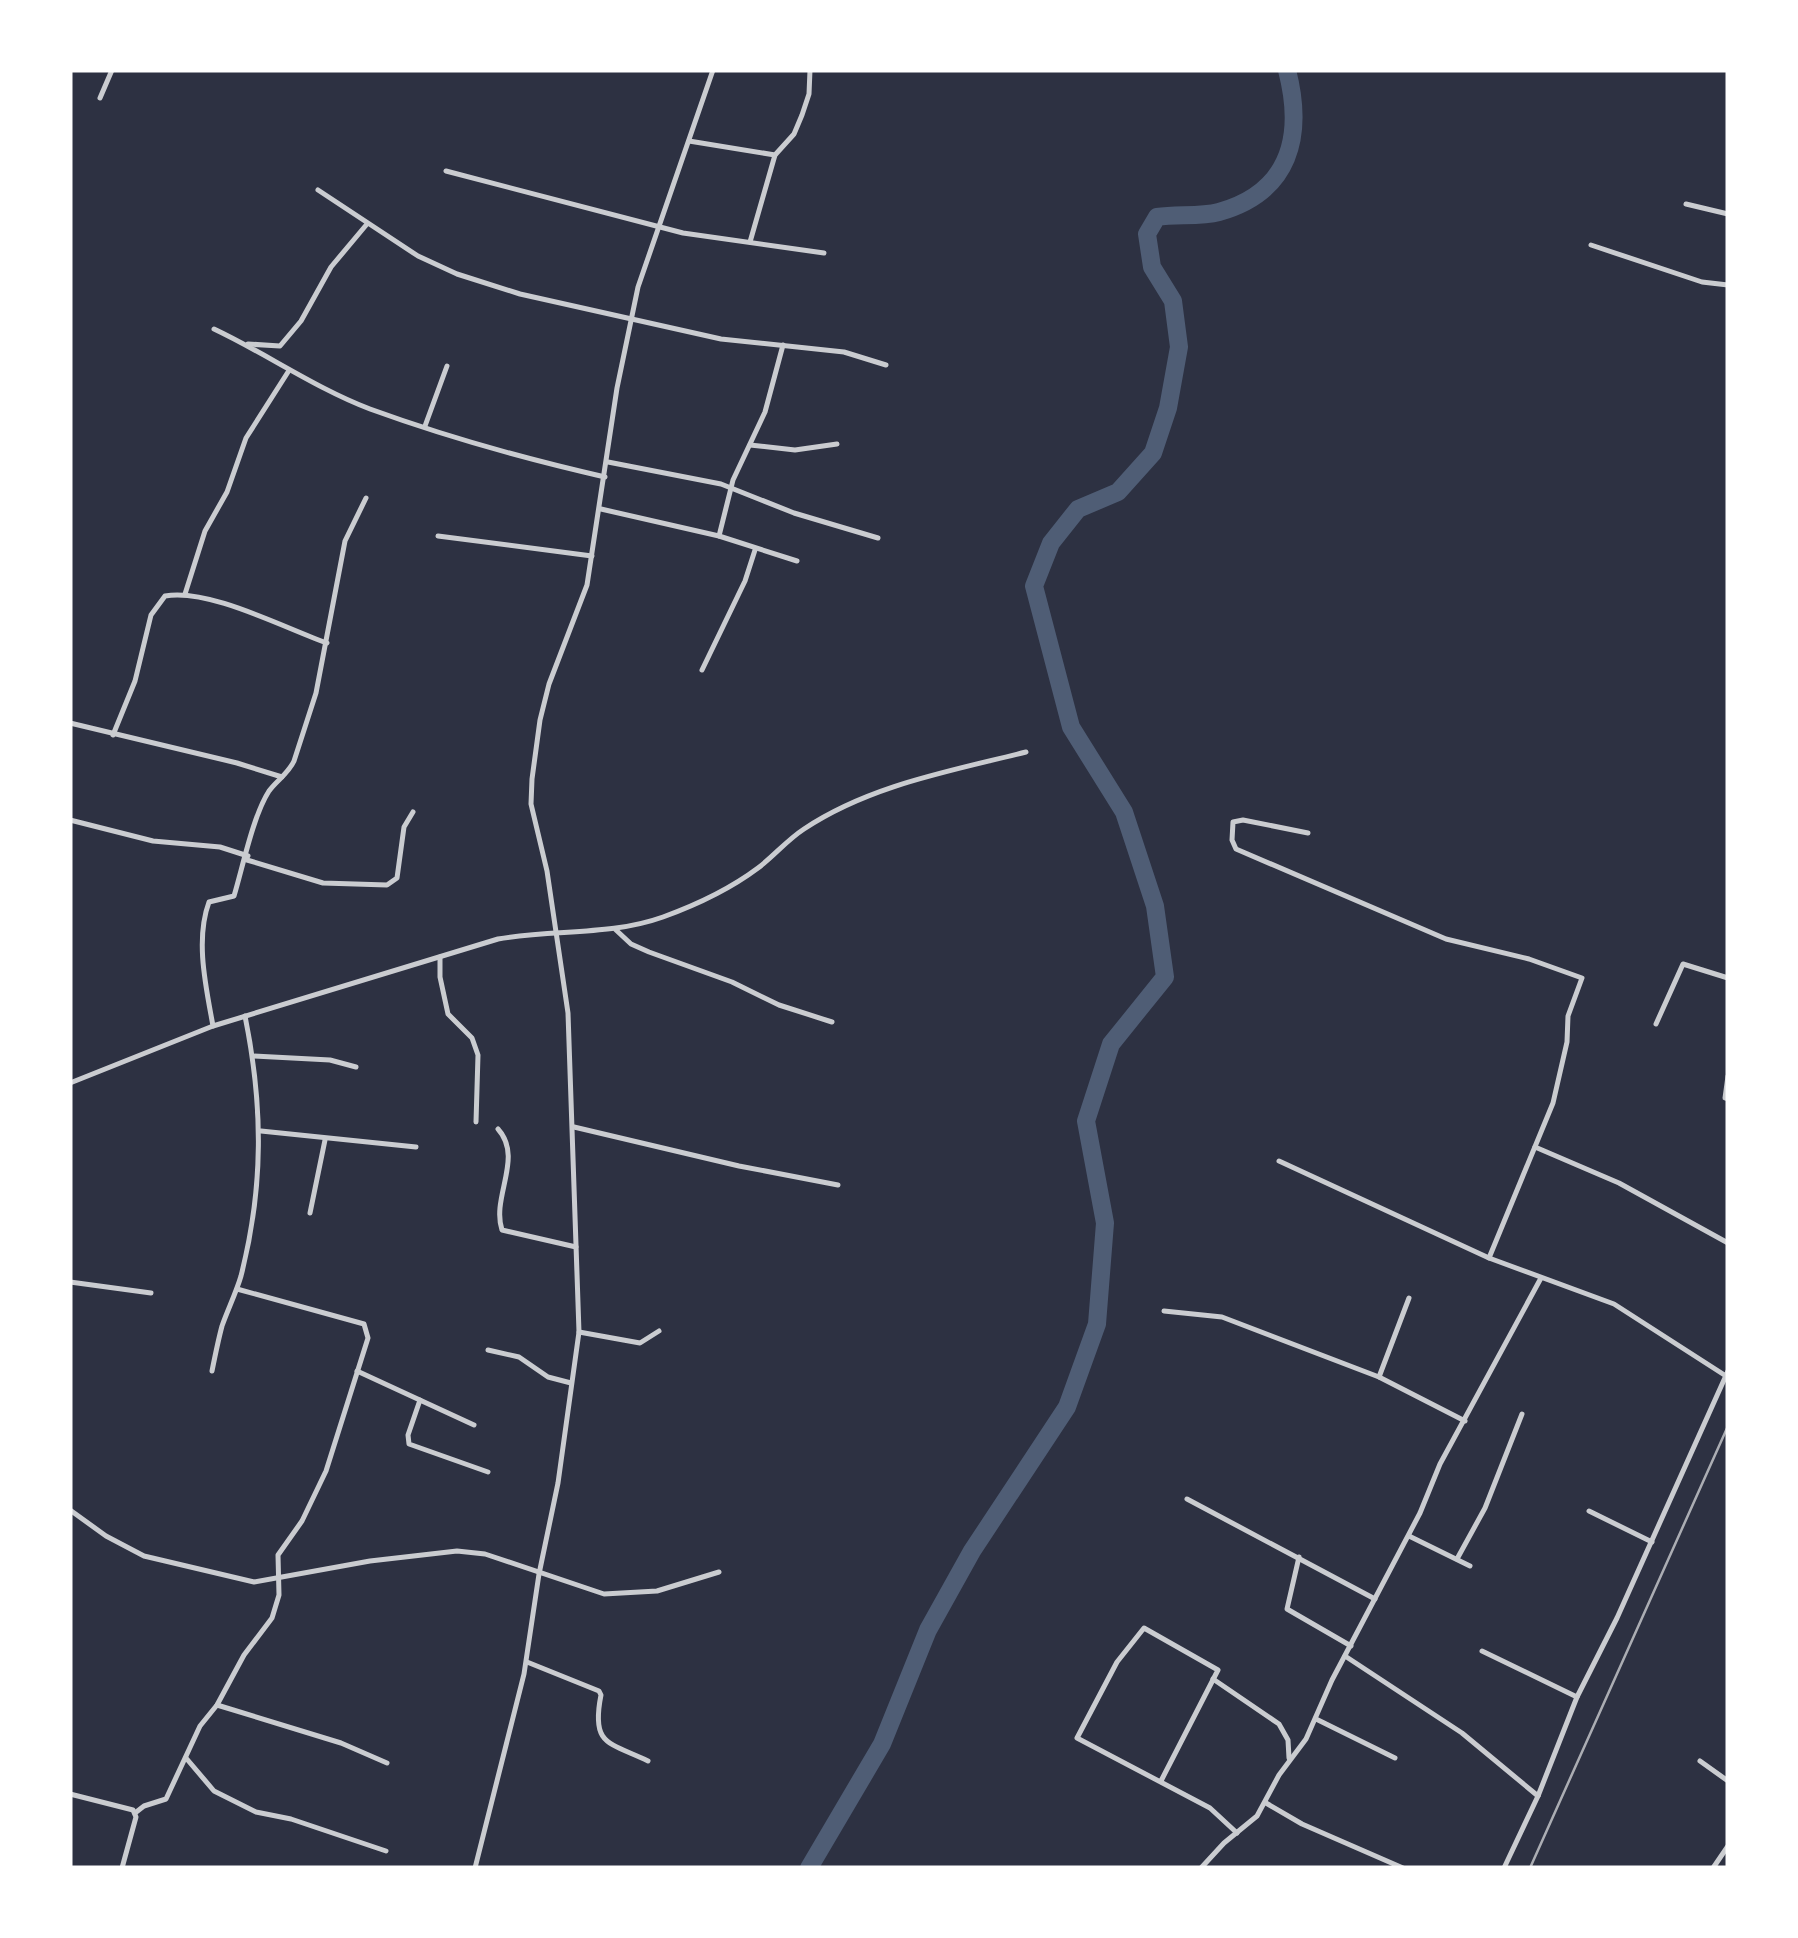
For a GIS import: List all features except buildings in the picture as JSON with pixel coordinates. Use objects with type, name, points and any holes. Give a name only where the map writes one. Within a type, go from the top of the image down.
[{"type":"street","points":[[100,98],[112,70]]},
{"type":"street","points":[[475,1868],[526,1662],[558,1483],[579,1332],[568,1012],[548,871],[530,804],[532,779],[549,684],[582,602],[592,556],[631,320],[658,224],[713,70]]},
{"type":"street","points":[[750,242],[775,155],[794,134],[808,94],[810,70]]},
{"type":"street","points":[[689,142],[775,155]]},
{"type":"street","points":[[446,171],[683,232],[824,253]]},
{"type":"street","points":[[318,190],[418,256],[457,274],[520,294],[722,338],[844,352],[886,365]]},
{"type":"street","points":[[1686,204],[1728,214]]},
{"type":"street","points":[[245,344],[280,346],[301,322],[331,267],[367,224]]},
{"type":"street","points":[[1591,245],[1695,280],[1728,285]]},
{"type":"street","points":[[214,329],[288,372],[368,408],[516,456],[605,477]]},
{"type":"street","points":[[719,536],[730,488],[765,412],[783,345]]},
{"type":"street","points":[[425,426],[447,366]]},
{"type":"street","points":[[185,594],[205,531],[227,492],[246,438],[288,372]]},
{"type":"street","points":[[750,445],[795,450],[836,444]]},
{"type":"street","points":[[607,462],[730,488],[794,513],[878,538]]},
{"type":"street","points":[[213,1026],[204,966],[206,911],[209,902],[234,896],[262,807],[270,790],[290,770],[316,693],[345,541],[366,498]]},
{"type":"street","points":[[601,509],[719,536],[798,560]]},
{"type":"street","points":[[438,536],[592,556]]},
{"type":"street","points":[[702,670],[756,550]]},
{"type":"street","points":[[113,735],[135,681],[151,616],[165,596],[185,594],[241,609],[326,643]]},
{"type":"street","points":[[70,723],[282,777]]},
{"type":"street","points":[[70,1083],[213,1026],[498,939],[616,930],[667,916],[718,893],[756,869],[802,830],[838,810],[902,783],[1026,752]]},
{"type":"street","points":[[70,820],[153,840],[220,847],[324,883],[387,885],[397,878],[404,828],[413,812]]},
{"type":"street","points":[[1308,832],[1243,820],[1233,822],[1232,840],[1236,850],[1248,856],[1446,938],[1529,959],[1582,978],[1568,1016],[1567,1042],[1553,1103],[1489,1258]]},
{"type":"street","points":[[616,930],[631,944],[648,952],[732,982],[779,1006],[832,1022]]},
{"type":"street","points":[[440,957],[448,1014],[472,1038],[478,1055],[476,1122]]},
{"type":"street","points":[[1656,1024],[1684,964],[1728,978]]},
{"type":"street","points":[[212,1372],[222,1326],[237,1288],[254,1205],[261,1132],[245,1016]]},
{"type":"street","points":[[253,1056],[330,1060],[356,1067]]},
{"type":"street","points":[[1728,1076],[1728,1099]]},
{"type":"street","points":[[574,1127],[838,1185]]},
{"type":"street","points":[[498,1130],[508,1149],[500,1202],[502,1230],[576,1246]]},
{"type":"street","points":[[261,1132],[416,1147]]},
{"type":"street","points":[[310,1214],[325,1140]]},
{"type":"street","points":[[1535,1147],[1619,1183],[1728,1243]]},
{"type":"street","points":[[1279,1160],[1489,1258],[1614,1304],[1727,1374],[1577,1697],[1538,1796],[1504,1868]]},
{"type":"street","points":[[1202,1868],[1249,1825],[1266,1803],[1316,1719],[1440,1464],[1541,1278]]},
{"type":"street","points":[[70,1282],[152,1293]]},
{"type":"street","points":[[122,1868],[135,1813],[166,1799],[200,1726],[272,1618],[279,1595],[278,1555],[302,1521],[326,1471],[368,1338],[364,1324],[237,1288]]},
{"type":"street","points":[[1378,1377],[1409,1298]]},
{"type":"street","points":[[1164,1310],[1222,1318],[1378,1377],[1465,1421]]},
{"type":"street","points":[[579,1332],[640,1342],[659,1331]]},
{"type":"street","points":[[488,1350],[519,1357],[538,1372],[571,1382]]},
{"type":"street","points":[[357,1370],[474,1425]]},
{"type":"street","points":[[420,1400],[408,1444],[488,1472]]},
{"type":"street","points":[[1457,1559],[1485,1508],[1522,1414]]},
{"type":"street","points":[[1187,1499],[1375,1599]]},
{"type":"street","points":[[70,1510],[106,1536],[144,1556],[254,1582],[370,1561],[457,1551],[485,1554],[604,1594],[658,1591],[719,1572]]},
{"type":"street","points":[[1589,1511],[1652,1542]]},
{"type":"street","points":[[1408,1536],[1470,1566]]},
{"type":"street","points":[[1298,1557],[1288,1609],[1352,1646]]},
{"type":"street","points":[[1162,1781],[1218,1670],[1144,1628],[1117,1662],[1077,1738],[1210,1808],[1237,1834]]},
{"type":"street","points":[[1482,1651],[1577,1697]]},
{"type":"street","points":[[1345,1656],[1462,1733],[1538,1796]]},
{"type":"street","points":[[526,1662],[598,1691],[601,1695],[596,1722],[602,1736],[648,1762]]},
{"type":"street","points":[[1213,1680],[1279,1724],[1288,1740],[1289,1761]]},
{"type":"street","points":[[217,1705],[341,1743],[387,1763]]},
{"type":"street","points":[[1316,1719],[1394,1758]]},
{"type":"street","points":[[184,1757],[214,1791],[256,1812],[291,1819],[386,1851]]},
{"type":"street","points":[[1700,1760],[1728,1781]]},
{"type":"street","points":[[70,1794],[135,1813]]},
{"type":"street","points":[[1266,1803],[1302,1824],[1403,1868]]},
{"type":"street","points":[[1713,1868],[1728,1846]]},
{"type":"waterway","points":[[809,1868],[882,1744],[928,1630],[972,1551],[1067,1407],[1097,1324],[1105,1223],[1086,1121],[1111,1044],[1165,977],[1155,906],[1124,812],[1071,727],[1034,586],[1051,543],[1078,509],[1118,492],[1153,453],[1168,408],[1179,347],[1173,301],[1152,267],[1147,234],[1157,217],[1219,212],[1243,203],[1276,176],[1292,139],[1294,117],[1287,70]]},
{"type":"railway","points":[[1530,1868],[1728,1426]]}]
